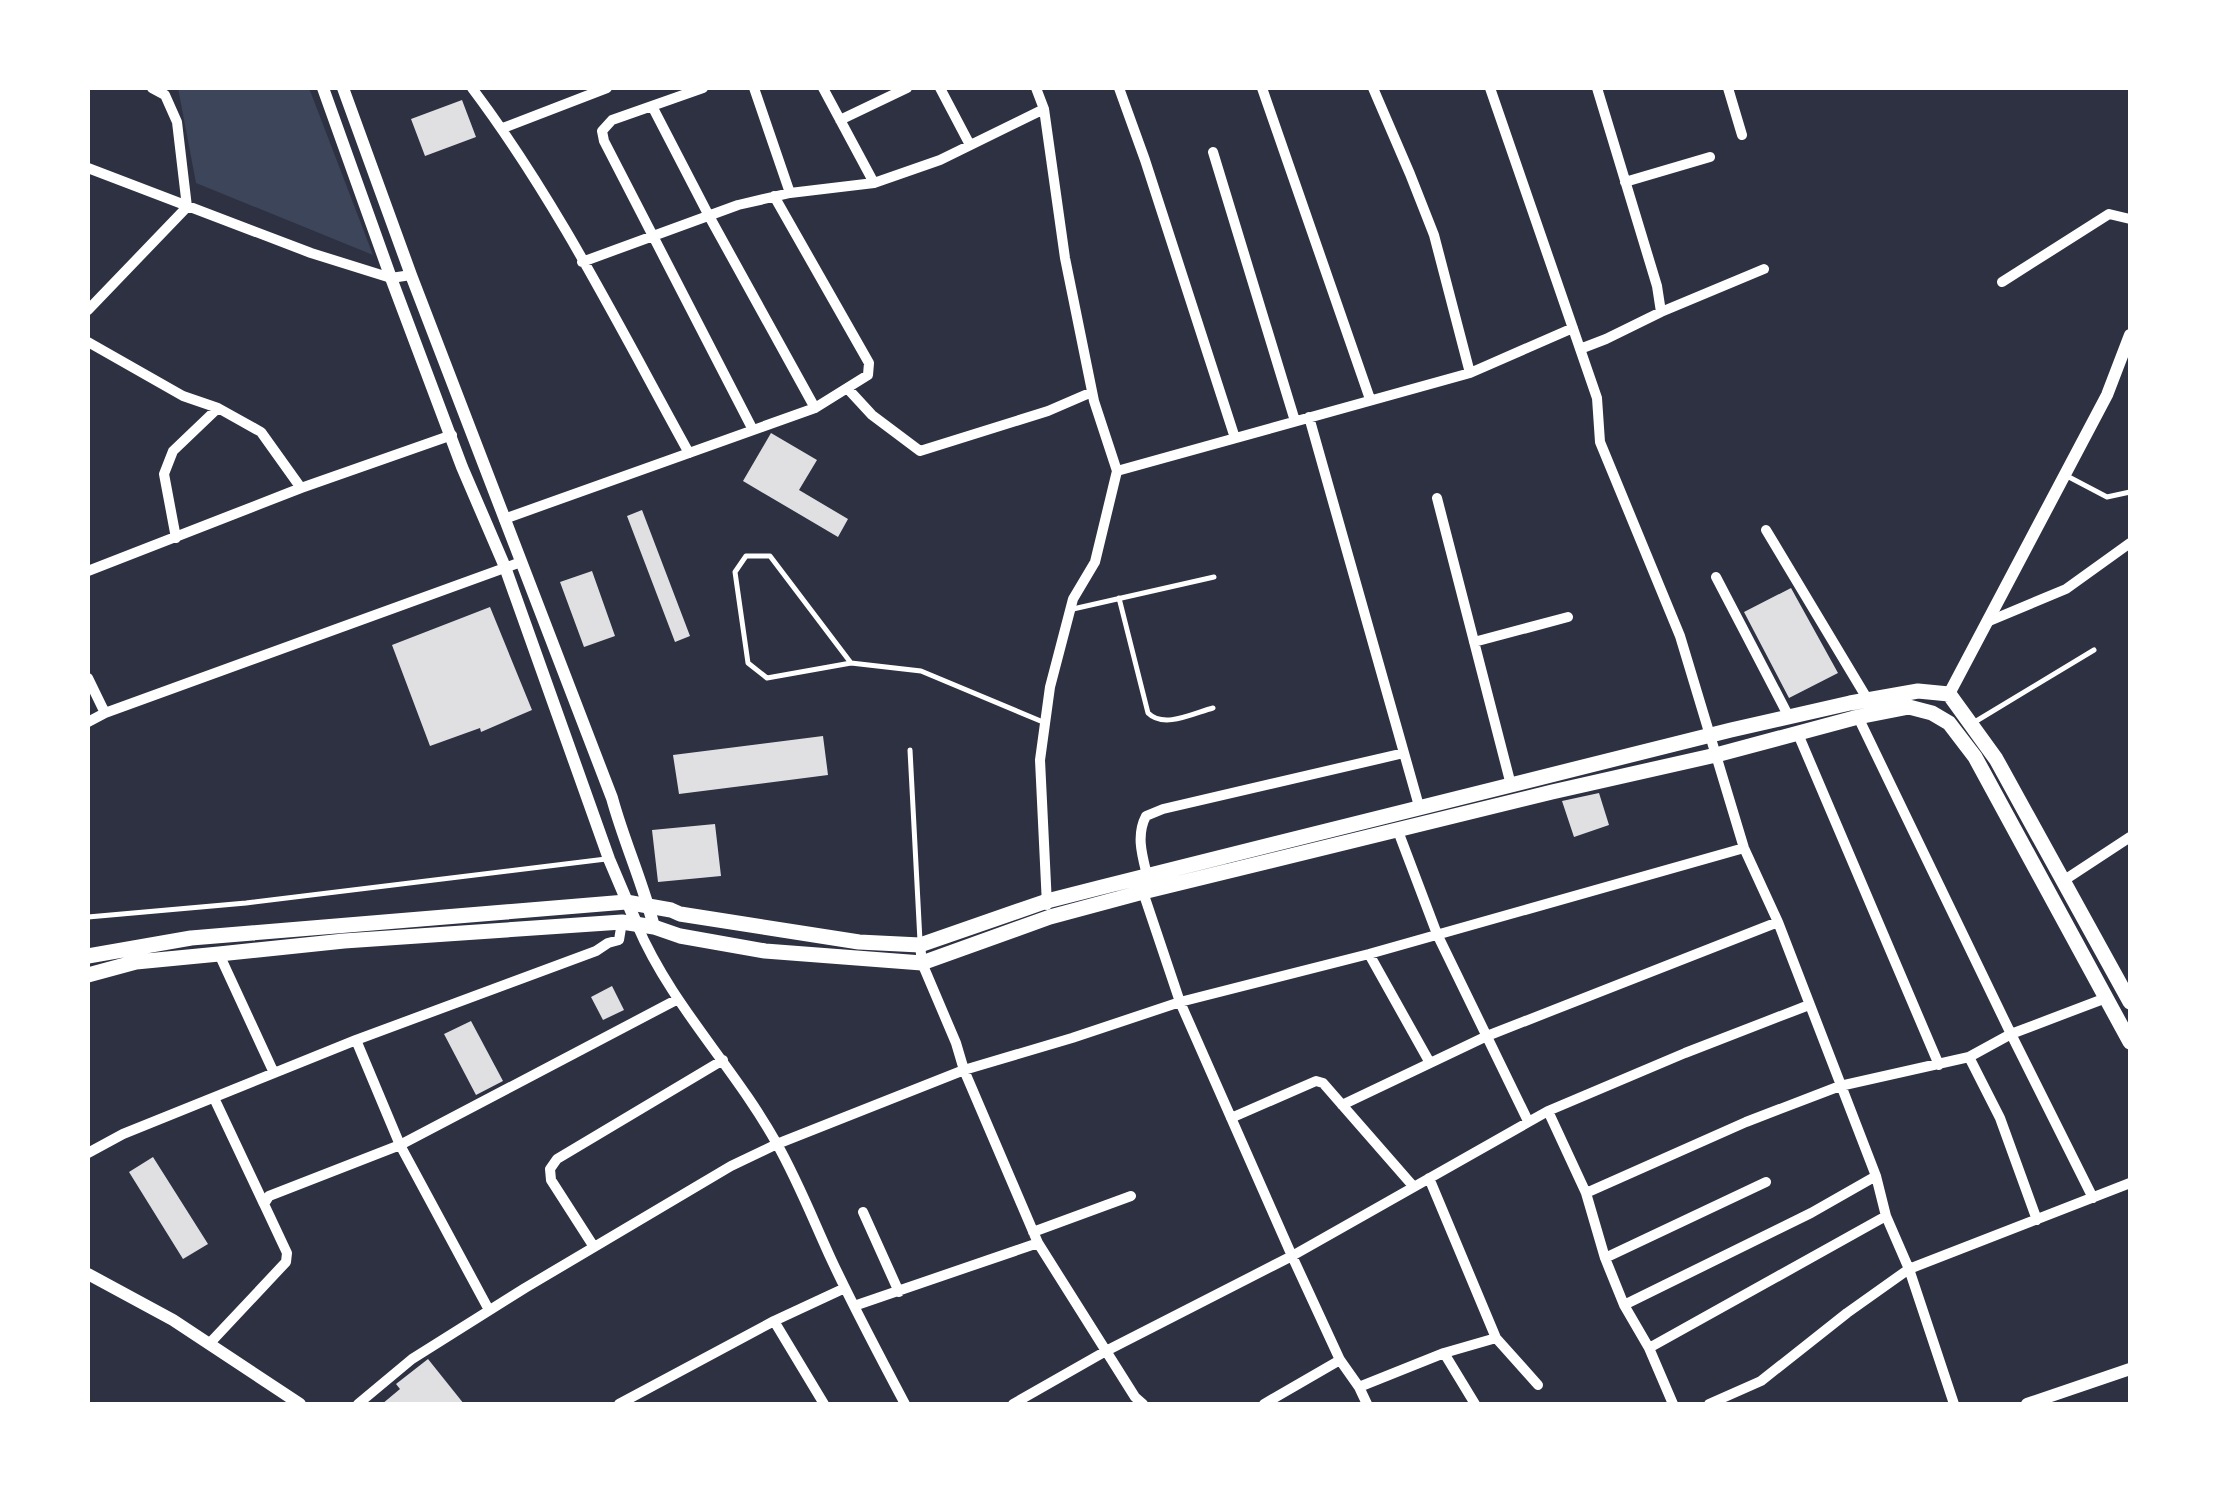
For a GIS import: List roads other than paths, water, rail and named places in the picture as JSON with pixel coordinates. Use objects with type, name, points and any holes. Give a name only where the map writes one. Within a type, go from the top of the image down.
[{"type":"main road","points":[[88,956],[191,938],[626,902],[860,942],[920,944],[1048,909],[1147,875],[1419,806],[1710,735],[1918,691],[1949,694],[1996,759],[2130,1002]]},
{"type":"main road","points":[[88,975],[136,962],[344,941],[629,924],[765,951],[922,962],[1048,909],[1143,892],[1910,707],[1949,724],[1975,757],[2130,1042]]},
{"type":"street","points":[[152,88],[165,95],[177,122],[187,207]]},
{"type":"street","points":[[322,88],[391,278],[505,567],[626,902],[629,924],[777,1144],[905,1404]]},
{"type":"street","points":[[343,88],[612,798],[654,926],[648,952]]},
{"type":"street","points":[[472,88],[503,128],[689,453]]},
{"type":"street","points":[[503,128],[607,88]]},
{"type":"street","points":[[703,88],[612,120],[602,131],[753,430]]},
{"type":"street","points":[[754,88],[790,193]]},
{"type":"street","points":[[823,88],[874,183]]},
{"type":"street","points":[[840,120],[907,88]]},
{"type":"street","points":[[940,88],[970,145]]},
{"type":"street","points":[[1036,88],[1044,109],[1065,258],[1092,392],[1117,471],[1095,562],[1072,599],[1050,687],[1040,760],[1048,909]]},
{"type":"street","points":[[1119,88],[1235,438]]},
{"type":"street","points":[[1262,88],[1370,400]]},
{"type":"street","points":[[1372,88],[1434,235],[1470,373]]},
{"type":"street","points":[[1490,88],[1596,398],[1600,442],[1680,636],[1744,848],[1778,922],[1876,1176],[1886,1216],[1909,1269],[1954,1404]]},
{"type":"street","points":[[1597,88],[1661,312]]},
{"type":"street","points":[[1728,88],[1742,135]]},
{"type":"street","points":[[652,106],[816,408]]},
{"type":"street","points":[[582,262],[653,234],[774,196],[874,183],[940,160],[1044,109]]},
{"type":"street","points":[[1213,152],[1295,421]]},
{"type":"street","points":[[1626,182],[1710,157]]},
{"type":"street","points":[[88,168],[310,253],[391,278],[411,275]]},
{"type":"street","points":[[504,519],[816,408],[868,374],[869,363],[774,196]]},
{"type":"street","points":[[88,310],[187,207]]},
{"type":"street","points":[[2002,282],[2109,214],[2130,219]]},
{"type":"street","points":[[1580,349],[1764,269]]},
{"type":"street","points":[[1117,471],[1470,373],[1573,328]]},
{"type":"street","points":[[1949,694],[2107,395],[2130,335]]},
{"type":"street","points":[[88,342],[183,396],[218,408],[261,432],[301,488]]},
{"type":"street","points":[[848,389],[872,415],[920,451],[1048,411],[1092,392]]},
{"type":"street","points":[[176,538],[164,474],[173,451],[218,408]]},
{"type":"street","points":[[1309,417],[1419,806]]},
{"type":"street","points":[[88,571],[301,488],[452,435]]},
{"type":"street","points":[[1438,498],[1511,785]]},
{"type":"street","points":[[1766,530],[1868,700]]},
{"type":"street","points":[[1986,622],[2066,588],[2130,543]]},
{"type":"street","points":[[88,722],[521,562]]},
{"type":"street","points":[[1716,577],[1789,717]]},
{"type":"street","points":[[1474,642],[1568,617]]},
{"type":"street","points":[[88,678],[105,713]]},
{"type":"street","points":[[1858,717],[2093,1198]]},
{"type":"street","points":[[1798,734],[1938,1065]]},
{"type":"street","points":[[1147,875],[1140,828],[1146,816],[1404,753]]},
{"type":"street","points":[[1398,831],[1437,934],[1528,1121]]},
{"type":"street","points":[[2063,881],[2130,837]]},
{"type":"street","points":[[358,1404],[412,1358],[489,1310],[732,1166],[777,1144],[964,1070],[1180,1002],[1368,954],[1744,848]]},
{"type":"street","points":[[1143,892],[1180,1002],[1340,1360],[1366,1404]]},
{"type":"street","points":[[1342,1105],[1487,1036],[1778,922]]},
{"type":"street","points":[[88,1152],[356,1040],[596,951],[619,940],[629,924]]},
{"type":"street","points":[[920,944],[922,962],[964,1070],[1036,1238],[1143,1404]]},
{"type":"street","points":[[219,954],[274,1073]]},
{"type":"street","points":[[1368,954],[1430,1063]]},
{"type":"street","points":[[1586,1194],[1746,1122],[1840,1086],[1969,1058],[2010,1034],[2106,998]]},
{"type":"street","points":[[264,1204],[269,1196],[400,1145],[678,999]]},
{"type":"street","points":[[1014,1404],[1106,1351],[1292,1256],[1528,1121],[1809,1005]]},
{"type":"street","points":[[356,1040],[400,1145],[489,1310]]},
{"type":"street","points":[[1969,1058],[2000,1118],[2036,1220]]},
{"type":"street","points":[[594,1247],[551,1180],[550,1169],[557,1159],[723,1060]]},
{"type":"street","points":[[1231,1118],[1316,1081],[1324,1084],[1412,1186]]},
{"type":"street","points":[[209,1344],[286,1262],[288,1254],[214,1098]]},
{"type":"street","points":[[1548,1111],[1586,1194],[1624,1304],[1674,1404]]},
{"type":"street","points":[[1624,1304],[1811,1213],[1876,1176]]},
{"type":"street","points":[[1429,1178],[1496,1338],[1538,1385]]},
{"type":"street","points":[[1605,1258],[1766,1182]]},
{"type":"street","points":[[1709,1404],[1761,1382],[1846,1313],[1909,1269],[2130,1183]]},
{"type":"street","points":[[854,1306],[1036,1238],[1131,1196]]},
{"type":"street","points":[[863,1212],[899,1292]]},
{"type":"street","points":[[1648,1348],[1886,1216]]},
{"type":"street","points":[[88,1274],[173,1320],[300,1404]]},
{"type":"street","points":[[621,1404],[774,1321],[845,1288]]},
{"type":"street","points":[[774,1321],[824,1404]]},
{"type":"street","points":[[1359,1387],[1496,1338]]},
{"type":"street","points":[[1444,1354],[1475,1404]]},
{"type":"street","points":[[1264,1404],[1340,1360]]},
{"type":"street","points":[[2027,1404],[2046,1402],[2130,1369]]},
{"type":"lane","points":[[2064,475],[2107,497],[2130,492]]},
{"type":"lane","points":[[851,663],[770,556],[746,556],[735,572],[748,663],[767,678],[851,663],[921,671],[1045,724]]},
{"type":"lane","points":[[1070,610],[1214,577]]},
{"type":"lane","points":[[1119,598],[1148,713],[1154,720],[1214,708]]},
{"type":"lane","points":[[1971,724],[2094,650]]},
{"type":"lane","points":[[910,750],[920,944]]},
{"type":"lane","points":[[88,917],[246,904],[609,859]]}]
